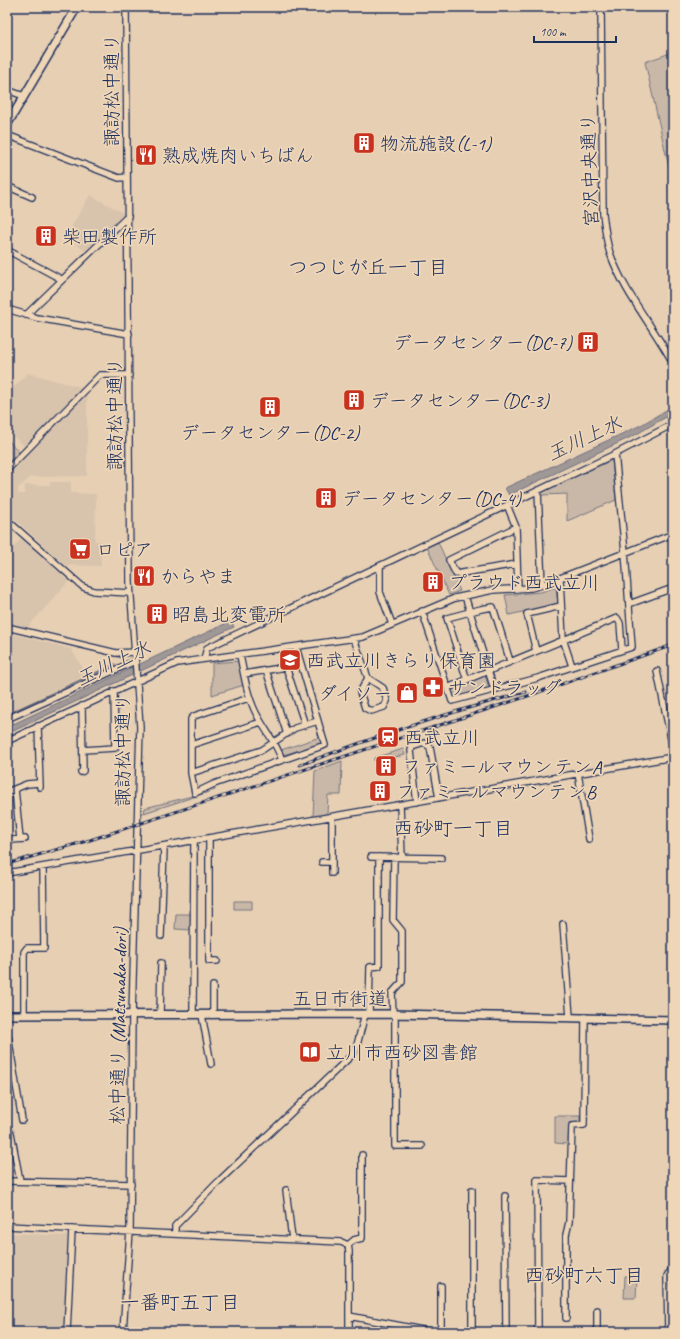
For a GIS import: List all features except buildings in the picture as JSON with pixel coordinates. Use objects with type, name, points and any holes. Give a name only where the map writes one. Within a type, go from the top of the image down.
[{"type":"main road","points":[[8,121],[78,7]]},
{"type":"main road","name":"五日市街道","points":[[7,1015],[394,1014],[673,1020]]},
{"type":"street","name":"諏訪松中通り","points":[[126,7],[130,593],[140,727],[137,821]]},
{"type":"street","name":"宮沢中央通り","points":[[601,7],[603,214],[606,238],[621,279],[673,363]]},
{"type":"street","points":[[7,90],[24,96]]},
{"type":"street","points":[[7,135],[119,178],[127,177]]},
{"type":"street","points":[[7,186],[32,197]]},
{"type":"street","points":[[26,315],[61,279],[128,216]]},
{"type":"street","points":[[7,250],[61,279]]},
{"type":"street","points":[[7,309],[26,315],[129,334]]},
{"type":"street","points":[[7,470],[100,375],[129,375]]},
{"type":"street","points":[[204,659],[207,648],[615,454],[673,424]]},
{"type":"street","points":[[422,611],[452,701],[538,678],[632,647],[625,552],[615,454]]},
{"type":"street","points":[[538,490],[542,585]]},
{"type":"street","points":[[507,505],[516,527],[518,589]]},
{"type":"street","points":[[7,520],[83,587],[94,590],[130,593]]},
{"type":"street","points":[[516,527],[449,560],[456,574],[517,564]]},
{"type":"street","points":[[7,741],[177,663],[354,639],[374,634],[392,624],[422,611],[464,596],[493,590],[518,589],[542,585],[560,580],[625,552],[673,534]]},
{"type":"street","points":[[380,566],[380,592],[392,624]]},
{"type":"street","points":[[560,580],[563,639],[572,666]]},
{"type":"street","points":[[629,604],[673,588]]},
{"type":"street","points":[[464,596],[494,689]]},
{"type":"street","points":[[536,651],[527,614],[561,606]]},
{"type":"street","points":[[467,680],[447,618],[470,611],[494,607],[510,661]]},
{"type":"street","points":[[447,688],[617,618],[620,623],[622,650]]},
{"type":"street","points":[[7,627],[116,653],[134,652]]},
{"type":"street","points":[[354,639],[369,681]]},
{"type":"street","points":[[249,698],[192,717],[191,773],[195,793],[214,784],[325,745],[296,647]]},
{"type":"street","points":[[240,655],[249,698],[261,722],[274,742],[282,760]]},
{"type":"street","points":[[7,720],[135,663]]},
{"type":"street","points":[[244,674],[286,667],[305,725]]},
{"type":"street","points":[[266,670],[287,734]]},
{"type":"street","points":[[660,675],[673,749]]},
{"type":"street","points":[[369,681],[380,684],[383,688],[387,701],[384,707],[371,711],[366,708],[360,692],[369,681]]},
{"type":"street","points":[[83,750],[115,748],[114,691]]},
{"type":"street","points":[[81,772],[83,771],[82,706]]},
{"type":"street","points":[[191,773],[262,750],[287,734],[305,725],[318,721]]},
{"type":"street","points":[[191,745],[261,722]]},
{"type":"street","points":[[7,792],[27,784],[40,785],[38,726]]},
{"type":"street","points":[[417,802],[411,751],[412,747],[424,743],[430,747],[439,798]]},
{"type":"street","points":[[7,873],[136,852],[673,757]]},
{"type":"street","points":[[578,773],[588,839]]},
{"type":"street","points":[[11,840],[22,839],[15,789]]},
{"type":"street","points":[[400,805],[402,857]]},
{"type":"street","points":[[332,817],[332,873]]},
{"type":"street","name":"松中通り (Matsunaka-dori)","points":[[123,1332],[130,1231],[132,1015],[137,821]]},
{"type":"street","points":[[209,839],[209,961],[217,962]]},
{"type":"street","points":[[193,1015],[194,841]]},
{"type":"street","points":[[162,932],[166,886],[164,847]]},
{"type":"street","points":[[370,857],[441,858]]},
{"type":"street","points":[[175,1233],[175,1226],[218,1182],[351,1056],[356,1049],[367,1014],[370,967],[379,966],[379,857]]},
{"type":"street","points":[[394,857],[393,920],[402,931],[402,982],[392,993],[394,1014],[395,1146],[422,1146]]},
{"type":"street","points":[[322,862],[332,862]]},
{"type":"street","points":[[24,1015],[24,952],[26,948],[44,948],[43,867]]},
{"type":"street","points":[[562,924],[570,1017]]},
{"type":"street","points":[[160,1015],[161,963]]},
{"type":"street","points":[[213,986],[213,1015]]},
{"type":"street","points":[[202,1015],[211,1064]]},
{"type":"street","points":[[566,1318],[566,1235],[569,1222],[572,1126],[584,1125],[585,1018]]},
{"type":"street","points":[[7,1030],[22,1120]]},
{"type":"street","points":[[7,1133],[11,1133],[20,1181]]},
{"type":"street","points":[[348,1245],[354,1240],[362,1238],[362,1155]]},
{"type":"street","points":[[538,1332],[537,1180],[570,1181]]},
{"type":"street","points":[[7,1181],[131,1184]]},
{"type":"street","points":[[286,1190],[292,1240]]},
{"type":"street","points":[[472,1190],[472,1332]]},
{"type":"street","points":[[505,1196],[506,1332]]},
{"type":"street","points":[[7,1226],[341,1242],[348,1245]]},
{"type":"street","points":[[67,1332],[72,1229]]},
{"type":"street","points":[[348,1245],[349,1332]]},
{"type":"street","points":[[668,1332],[667,1276],[673,1268]]},
{"type":"street","points":[[441,1286],[441,1332]]},
{"type":"street","points":[[597,1310],[597,1332]]},
{"type":"street","points":[[349,1316],[433,1332]]},
{"type":"shaded area","points":[[673,52],[673,185],[645,62]]},
{"type":"shaded area","points":[[90,195],[125,214],[85,251],[66,236]]},
{"type":"shaded area","points":[[28,373],[83,388],[25,447],[7,430],[7,394]]},
{"type":"shaded area","points":[[87,394],[87,476],[31,477],[18,488],[18,494],[25,494],[25,485],[50,485],[50,482],[71,482],[71,493],[96,494],[95,541],[100,541],[101,566],[65,565],[7,512],[7,475]]},
{"type":"shaded area","points":[[673,406],[673,413],[635,435],[509,495],[505,488],[641,425]]},
{"type":"shaded area","points":[[7,439],[19,452],[7,465]]},
{"type":"shaded area","points":[[612,460],[616,500],[567,521],[567,494],[542,495],[542,492]]},
{"type":"shaded area","points":[[22,538],[69,581],[25,630],[7,625],[7,554]]},
{"type":"shaded area","points":[[438,542],[460,591],[449,595],[427,547]]},
{"type":"shaded area","points":[[556,587],[558,604],[509,615],[505,595],[541,592]]},
{"type":"shaded area","points":[[231,621],[234,627],[7,734],[7,727]]},
{"type":"shaded area","points":[[7,632],[71,649],[87,675],[7,712]]},
{"type":"shaded area","points":[[239,661],[244,685],[212,695],[212,663]]},
{"type":"shaded area","points":[[485,675],[489,688],[454,698],[452,690]]},
{"type":"shaded area","points":[[320,737],[322,742],[320,744],[283,755],[281,750]]},
{"type":"shaded area","points":[[403,749],[405,755],[374,761],[374,758]]},
{"type":"shaded area","points":[[342,761],[341,795],[328,795],[327,814],[313,817],[315,771]]},
{"type":"shaded area","points":[[215,785],[215,790],[144,813],[145,808],[196,795]]},
{"type":"shaded area","points":[[234,901],[252,901],[252,909],[234,909]]},
{"type":"shaded area","points":[[176,914],[191,914],[191,930],[175,929]]},
{"type":"shaded area","points":[[555,1116],[580,1116],[580,1123],[569,1123],[568,1144],[555,1143]]},
{"type":"shaded area","points":[[7,1233],[67,1236],[64,1329],[7,1328]]},
{"type":"shaded area","points":[[625,1276],[637,1277],[636,1298],[624,1298]]},
{"type":"waterway","name":"玉川上水","points":[[7,630],[123,658]]},
{"type":"waterway","name":"玉川上水","points":[[7,714],[115,664]]},
{"type":"railway","points":[[7,864],[90,840],[522,698],[673,645]]},
{"type":"railway","points":[[300,765],[412,726],[526,692]]},
{"type":"place","name":"物流施設(L-1)","points":[[364,143]]},
{"type":"place","name":"熟成焼肉いちばん","points":[[146,155]]},
{"type":"place","name":"柴田製作所","points":[[46,236]]},
{"type":"place","name":"データセンター(DC-7)","points":[[588,342]]},
{"type":"place","name":"データセンター(DC-3)","points":[[354,400]]},
{"type":"place","name":"データセンター(DC-2)","points":[[270,407]]},
{"type":"place","name":"データセンター(DC-4)","points":[[326,498]]},
{"type":"place","name":"ロピア","points":[[80,549]]},
{"type":"place","name":"からやま","points":[[144,576]]},
{"type":"place","name":"プラウド西武立川","points":[[433,582]]},
{"type":"place","name":"昭島北変電所","points":[[157,614]]},
{"type":"place","name":"西武立川きらり保育園","points":[[290,660]]},
{"type":"place","name":"サンドラッグ","points":[[433,687]]},
{"type":"place","name":"ダイソー","points":[[407,693]]},
{"type":"place","name":"西武立川","points":[[388,737]]},
{"type":"place","name":"ファミールマウンテンA","points":[[386,766]]},
{"type":"place","name":"ファミールマウンテンB","points":[[380,791]]},
{"type":"place","name":"立川市西砂図書館","points":[[310,1052]]},
{"type":"district","name":"つつじが丘一丁目","points":[[368,267]]},
{"type":"district","name":"西砂町一丁目","points":[[453,828]]},
{"type":"district","name":"西砂町六丁目","points":[[584,1275]]},
{"type":"district","name":"一番町五丁目","points":[[180,1302]]}]
